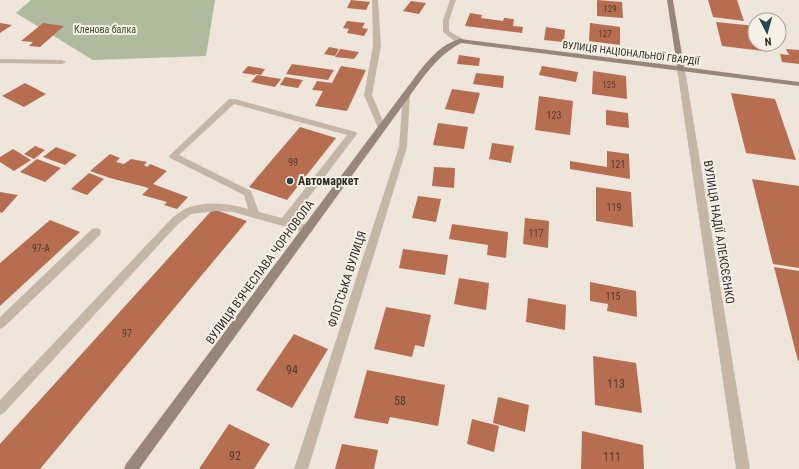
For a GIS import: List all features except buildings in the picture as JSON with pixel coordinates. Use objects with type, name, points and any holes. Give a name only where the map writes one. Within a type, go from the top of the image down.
[{"type":"street","points":[[375,0],[377,46],[368,95],[382,128]]},
{"type":"street","points":[[453,0],[446,20],[446,32],[460,41]]},
{"type":"street","name":"ВУЛИЦЯ НАДІЇ АЛЕКСЄЄНКО","points":[[670,0],[743,469]]},
{"type":"street","name":"ВУЛИЦЯ В'ЯЧЕСЛАВА ЧОРНОВОЛА","points":[[131,469],[406,95],[437,55],[449,45],[460,41]]},
{"type":"street","name":"ВУЛИЦЯ НАЦІОНАЛЬНОЇ ГВАРДІЇ","points":[[460,41],[799,84]]},
{"type":"street","points":[[0,61],[62,62]]},
{"type":"street","name":"ФЛОТСЬКА ВУЛИЦЯ","points":[[301,469],[403,147],[406,95]]},
{"type":"street","points":[[255,214],[248,193],[173,156],[232,101],[353,134],[284,223]]},
{"type":"street","points":[[0,409],[175,222],[189,210],[217,207],[232,208],[308,229]]},
{"type":"street","points":[[0,324],[96,232]]},
{"type":"green space","name":"Кленова балка","points":[[31,0],[215,0],[206,56],[93,60],[16,13]]},
{"type":"place","name":"Автомаркет","points":[[290,181]]}]
